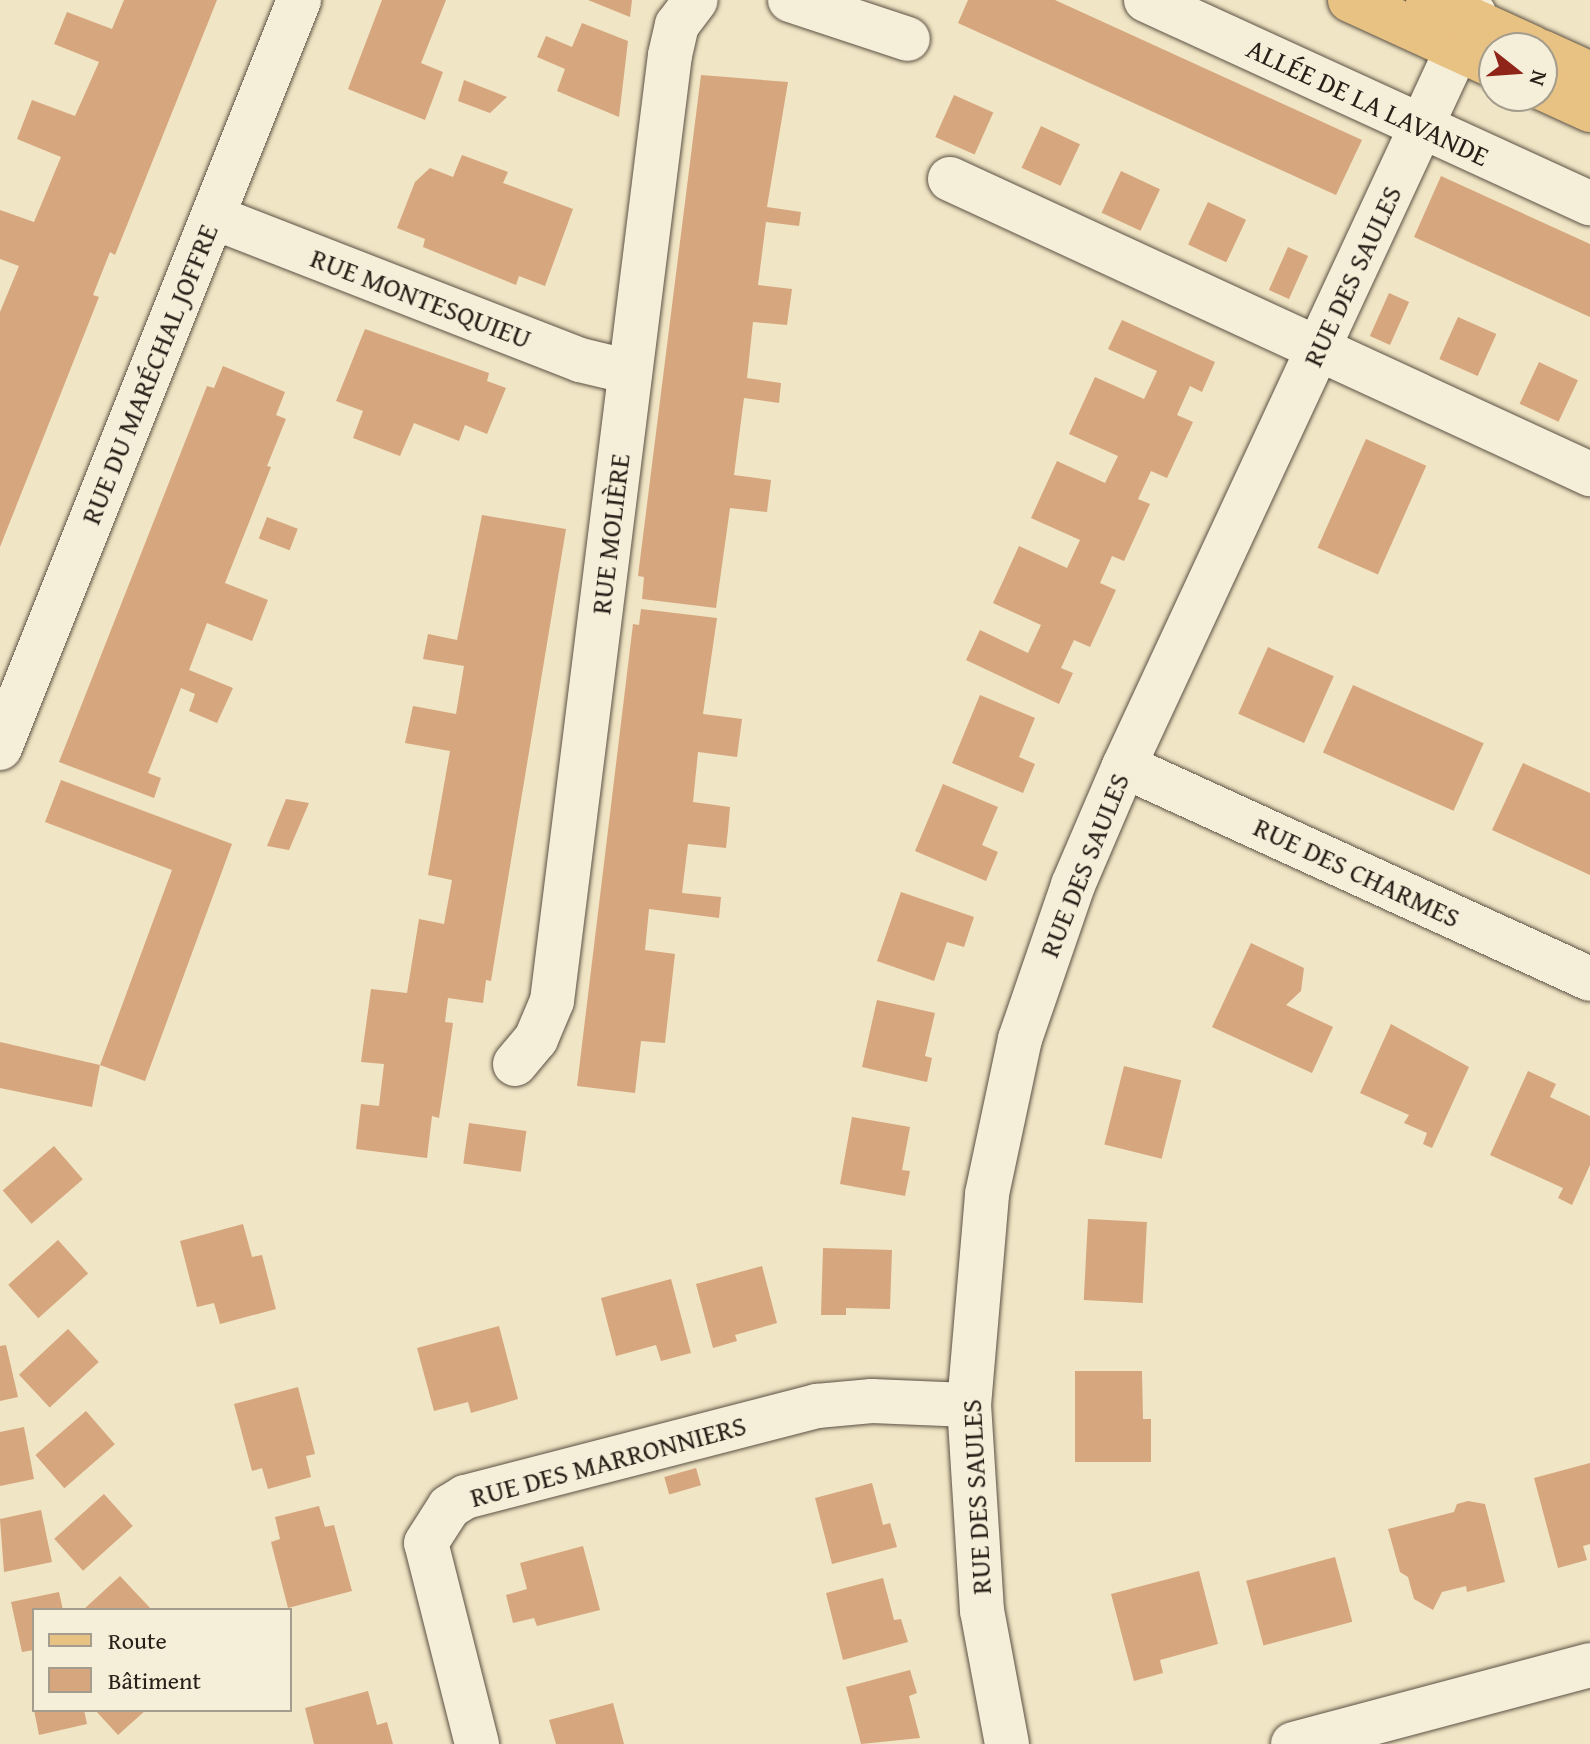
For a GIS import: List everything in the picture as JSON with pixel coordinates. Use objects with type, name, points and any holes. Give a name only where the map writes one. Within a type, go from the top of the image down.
[{"type":"main road","points":[[1350,0],[1475,34]]},
{"type":"main road","points":[[1428,0],[1475,34]]},
{"type":"main road","points":[[1558,59],[1590,74]]},
{"type":"main road","points":[[1558,95],[1590,110]]},
{"type":"street","name":"RUE DU MARÉCHAL JOFFRE","points":[[2,732],[299,0]]},
{"type":"street","name":"RUE MOLIÈRE","points":[[515,1064],[536,1039],[552,1001],[670,55],[677,25],[696,0]]},
{"type":"street","points":[[790,0],[908,39]]},
{"type":"street","name":"ALLÉE DE LA LAVANDE","points":[[1146,0],[1590,203]]},
{"type":"street","name":"RUE DES SAULES","points":[[1007,1744],[982,1611],[969,1405],[987,1194],[1017,1052],[1073,885],[1124,766],[1422,126],[1475,34]]},
{"type":"street","points":[[950,179],[1590,474]]},
{"type":"street","name":"RUE MONTESQUIEU","points":[[213,217],[580,360],[630,372]]},
{"type":"street","name":"RUE DES CHARMES","points":[[1124,766],[1590,979]]},
{"type":"street","name":"RUE DES MARRONNIERS","points":[[477,1744],[426,1543],[449,1507],[465,1497],[817,1406],[872,1401],[969,1405]]},
{"type":"street","points":[[1293,1744],[1590,1665]]},
{"type":"building","points":[[124,0],[217,0],[115,255],[110,252],[93,295],[99,297],[0,547],[0,312],[19,266],[0,259],[0,210],[34,222],[61,157],[17,139],[32,100],[75,116],[99,62],[54,44],[67,12],[112,29]]},
{"type":"building","points":[[382,0],[446,0],[421,63],[443,72],[425,120],[348,89]]},
{"type":"building","points":[[588,0],[632,0],[630,17]]},
{"type":"building","points":[[968,0],[1055,0],[1362,140],[1336,195],[958,23]]},
{"type":"building","points":[[582,23],[628,41],[619,117],[557,91],[565,69],[537,57],[546,36],[572,47]]},
{"type":"building","points":[[701,75],[788,82],[767,207],[801,212],[799,226],[766,222],[758,285],[792,289],[787,325],[753,322],[747,378],[781,383],[779,403],[744,398],[734,475],[771,480],[767,512],[730,508],[716,608],[642,599],[644,577],[638,576]]},
{"type":"building","points":[[464,80],[507,97],[490,113],[458,101]]},
{"type":"building","points":[[954,95],[993,112],[975,155],[935,137]]},
{"type":"building","points":[[1041,126],[1080,144],[1061,186],[1022,168]]},
{"type":"building","points":[[462,155],[508,172],[503,183],[573,209],[545,286],[519,276],[516,285],[423,247],[425,239],[397,228],[415,182],[430,168],[453,177]]},
{"type":"building","points":[[1121,171],[1160,189],[1141,231],[1102,213]]},
{"type":"building","points":[[1441,176],[1590,244],[1590,317],[1414,237]]},
{"type":"building","points":[[1208,202],[1246,220],[1226,262],[1188,245]]},
{"type":"building","points":[[1288,247],[1308,256],[1289,299],[1269,290]]},
{"type":"building","points":[[1389,293],[1409,302],[1390,345],[1370,336]]},
{"type":"building","points":[[1458,317],[1496,334],[1478,376],[1439,359]]},
{"type":"building","points":[[1122,320],[1215,362],[1202,392],[1190,386],[1177,415],[1193,422],[1167,478],[1151,471],[1138,499],[1150,504],[1124,561],[1112,556],[1100,583],[1116,590],[1090,647],[1074,640],[1061,668],[1073,673],[1059,704],[966,660],[980,630],[1028,653],[1041,625],[993,603],[1019,546],[1067,568],[1080,540],[1031,518],[1057,461],[1105,483],[1118,456],[1069,434],[1095,377],[1144,399],[1157,371],[1108,349]]},
{"type":"building","points":[[365,329],[489,373],[487,381],[506,388],[487,434],[465,425],[459,441],[414,423],[400,456],[353,438],[363,411],[336,401]]},
{"type":"building","points":[[1539,362],[1578,380],[1559,422],[1520,404]]},
{"type":"building","points":[[223,366],[285,392],[276,415],[286,419],[267,466],[271,467],[225,583],[268,600],[252,641],[207,623],[189,670],[233,688],[217,723],[189,711],[195,694],[181,688],[148,773],[161,778],[154,798],[59,762],[207,386],[214,388]]},
{"type":"building","points":[[1366,439],[1426,466],[1378,575],[1318,548]]},
{"type":"building","points":[[482,515],[566,529],[491,981],[486,980],[483,1003],[448,998],[445,1022],[453,1023],[439,1118],[432,1116],[427,1158],[356,1149],[361,1104],[379,1106],[384,1064],[361,1062],[371,989],[407,993],[419,919],[444,924],[452,880],[428,875],[450,751],[405,743],[413,706],[456,714],[464,666],[423,659],[428,634],[457,640]]},
{"type":"building","points":[[267,517],[298,529],[290,550],[259,538]]},
{"type":"building","points":[[641,609],[717,618],[703,714],[742,719],[737,757],[698,752],[693,802],[730,807],[726,848],[688,844],[682,893],[721,897],[719,918],[649,909],[645,950],[675,954],[665,1043],[641,1041],[635,1093],[577,1086],[633,624],[639,625]]},
{"type":"building","points":[[1268,647],[1334,676],[1304,743],[1238,714]]},
{"type":"building","points":[[1353,685],[1484,743],[1454,811],[1323,753]]},
{"type":"building","points":[[980,695],[1035,718],[1019,757],[1035,764],[1023,793],[952,763]]},
{"type":"building","points":[[1523,763],[1590,793],[1590,875],[1492,830]]},
{"type":"building","points":[[61,780],[232,844],[145,1081],[100,1065],[172,870],[45,822]]},
{"type":"building","points":[[943,784],[998,807],[982,845],[998,852],[986,881],[915,851]]},
{"type":"building","points":[[286,799],[309,803],[289,850],[267,846]]},
{"type":"building","points":[[901,892],[974,917],[964,947],[947,942],[934,981],[877,961]]},
{"type":"building","points":[[1251,943],[1304,968],[1301,991],[1286,1005],[1333,1027],[1312,1073],[1212,1027]]},
{"type":"building","points":[[877,1000],[935,1013],[925,1056],[932,1058],[927,1082],[862,1067]]},
{"type":"building","points":[[1391,1024],[1469,1067],[1432,1148],[1423,1144],[1427,1133],[1404,1123],[1409,1115],[1360,1093]]},
{"type":"building","points":[[0,1042],[100,1065],[92,1107],[0,1088]]},
{"type":"building","points":[[1124,1066],[1181,1080],[1162,1159],[1104,1145]]},
{"type":"building","points":[[1528,1071],[1556,1084],[1550,1097],[1590,1116],[1590,1165],[1572,1205],[1558,1198],[1563,1188],[1490,1155]]},
{"type":"building","points":[[852,1117],[910,1127],[902,1170],[910,1171],[905,1196],[840,1184]]},
{"type":"building","points":[[469,1123],[526,1131],[521,1172],[463,1164]]},
{"type":"building","points":[[54,1146],[83,1179],[32,1224],[3,1191]]},
{"type":"building","points":[[1088,1219],[1147,1222],[1143,1303],[1084,1300]]},
{"type":"building","points":[[243,1224],[252,1257],[262,1255],[276,1309],[220,1324],[214,1303],[197,1307],[180,1241]]},
{"type":"building","points":[[58,1240],[88,1273],[38,1318],[8,1285]]},
{"type":"building","points":[[823,1248],[892,1250],[890,1309],[846,1308],[846,1315],[821,1315]]},
{"type":"building","points":[[762,1266],[777,1323],[735,1335],[737,1341],[713,1348],[696,1284]]},
{"type":"building","points":[[671,1279],[691,1353],[661,1361],[656,1345],[616,1356],[601,1298]]},
{"type":"building","points":[[499,1326],[518,1399],[471,1413],[468,1402],[434,1411],[417,1348]]},
{"type":"building","points":[[68,1329],[99,1362],[50,1408],[19,1375]]},
{"type":"building","points":[[6,1345],[18,1397],[0,1401],[0,1346]]},
{"type":"building","points":[[1075,1371],[1142,1371],[1143,1419],[1151,1419],[1151,1462],[1075,1462]]},
{"type":"building","points":[[298,1387],[315,1454],[306,1456],[311,1477],[268,1489],[262,1468],[252,1471],[234,1404]]},
{"type":"building","points":[[86,1411],[115,1444],[64,1488],[35,1455]]},
{"type":"building","points":[[24,1427],[34,1479],[0,1486],[0,1432]]},
{"type":"building","points":[[1590,1463],[1590,1544],[1583,1546],[1587,1560],[1558,1568],[1534,1478]]},
{"type":"building","points":[[696,1468],[701,1485],[669,1494],[664,1477]]},
{"type":"building","points":[[872,1483],[883,1525],[890,1523],[897,1547],[832,1564],[815,1498]]},
{"type":"building","points":[[104,1494],[133,1526],[83,1571],[54,1539]]},
{"type":"building","points":[[1468,1501],[1485,1504],[1505,1582],[1467,1592],[1466,1586],[1442,1592],[1433,1610],[1414,1599],[1408,1577],[1400,1572],[1388,1529],[1454,1512],[1457,1504]]},
{"type":"building","points":[[319,1506],[325,1527],[334,1525],[352,1591],[288,1608],[271,1542],[280,1539],[275,1517]]},
{"type":"building","points":[[41,1510],[52,1562],[4,1572],[0,1519]]},
{"type":"building","points":[[583,1546],[600,1610],[537,1626],[534,1618],[513,1623],[506,1595],[527,1589],[520,1563]]},
{"type":"building","points":[[1335,1557],[1352,1622],[1263,1646],[1246,1581]]},
{"type":"building","points":[[1199,1571],[1218,1644],[1160,1660],[1163,1673],[1134,1681],[1111,1594]]},
{"type":"building","points":[[120,1576],[150,1608],[85,1608]]},
{"type":"building","points":[[883,1578],[894,1620],[901,1619],[908,1642],[843,1660],[826,1593]]},
{"type":"building","points":[[59,1592],[63,1608],[32,1608],[32,1650],[22,1652],[11,1602]]},
{"type":"building","points":[[910,1670],[917,1693],[909,1696],[920,1738],[861,1744],[846,1687]]},
{"type":"building","points":[[368,1691],[377,1725],[387,1722],[393,1744],[314,1744],[305,1708]]},
{"type":"building","points":[[613,1703],[624,1744],[556,1744],[549,1720]]},
{"type":"building","points":[[34,1712],[84,1712],[87,1724],[39,1735]]},
{"type":"building","points":[[97,1712],[144,1712],[118,1735]]}]
